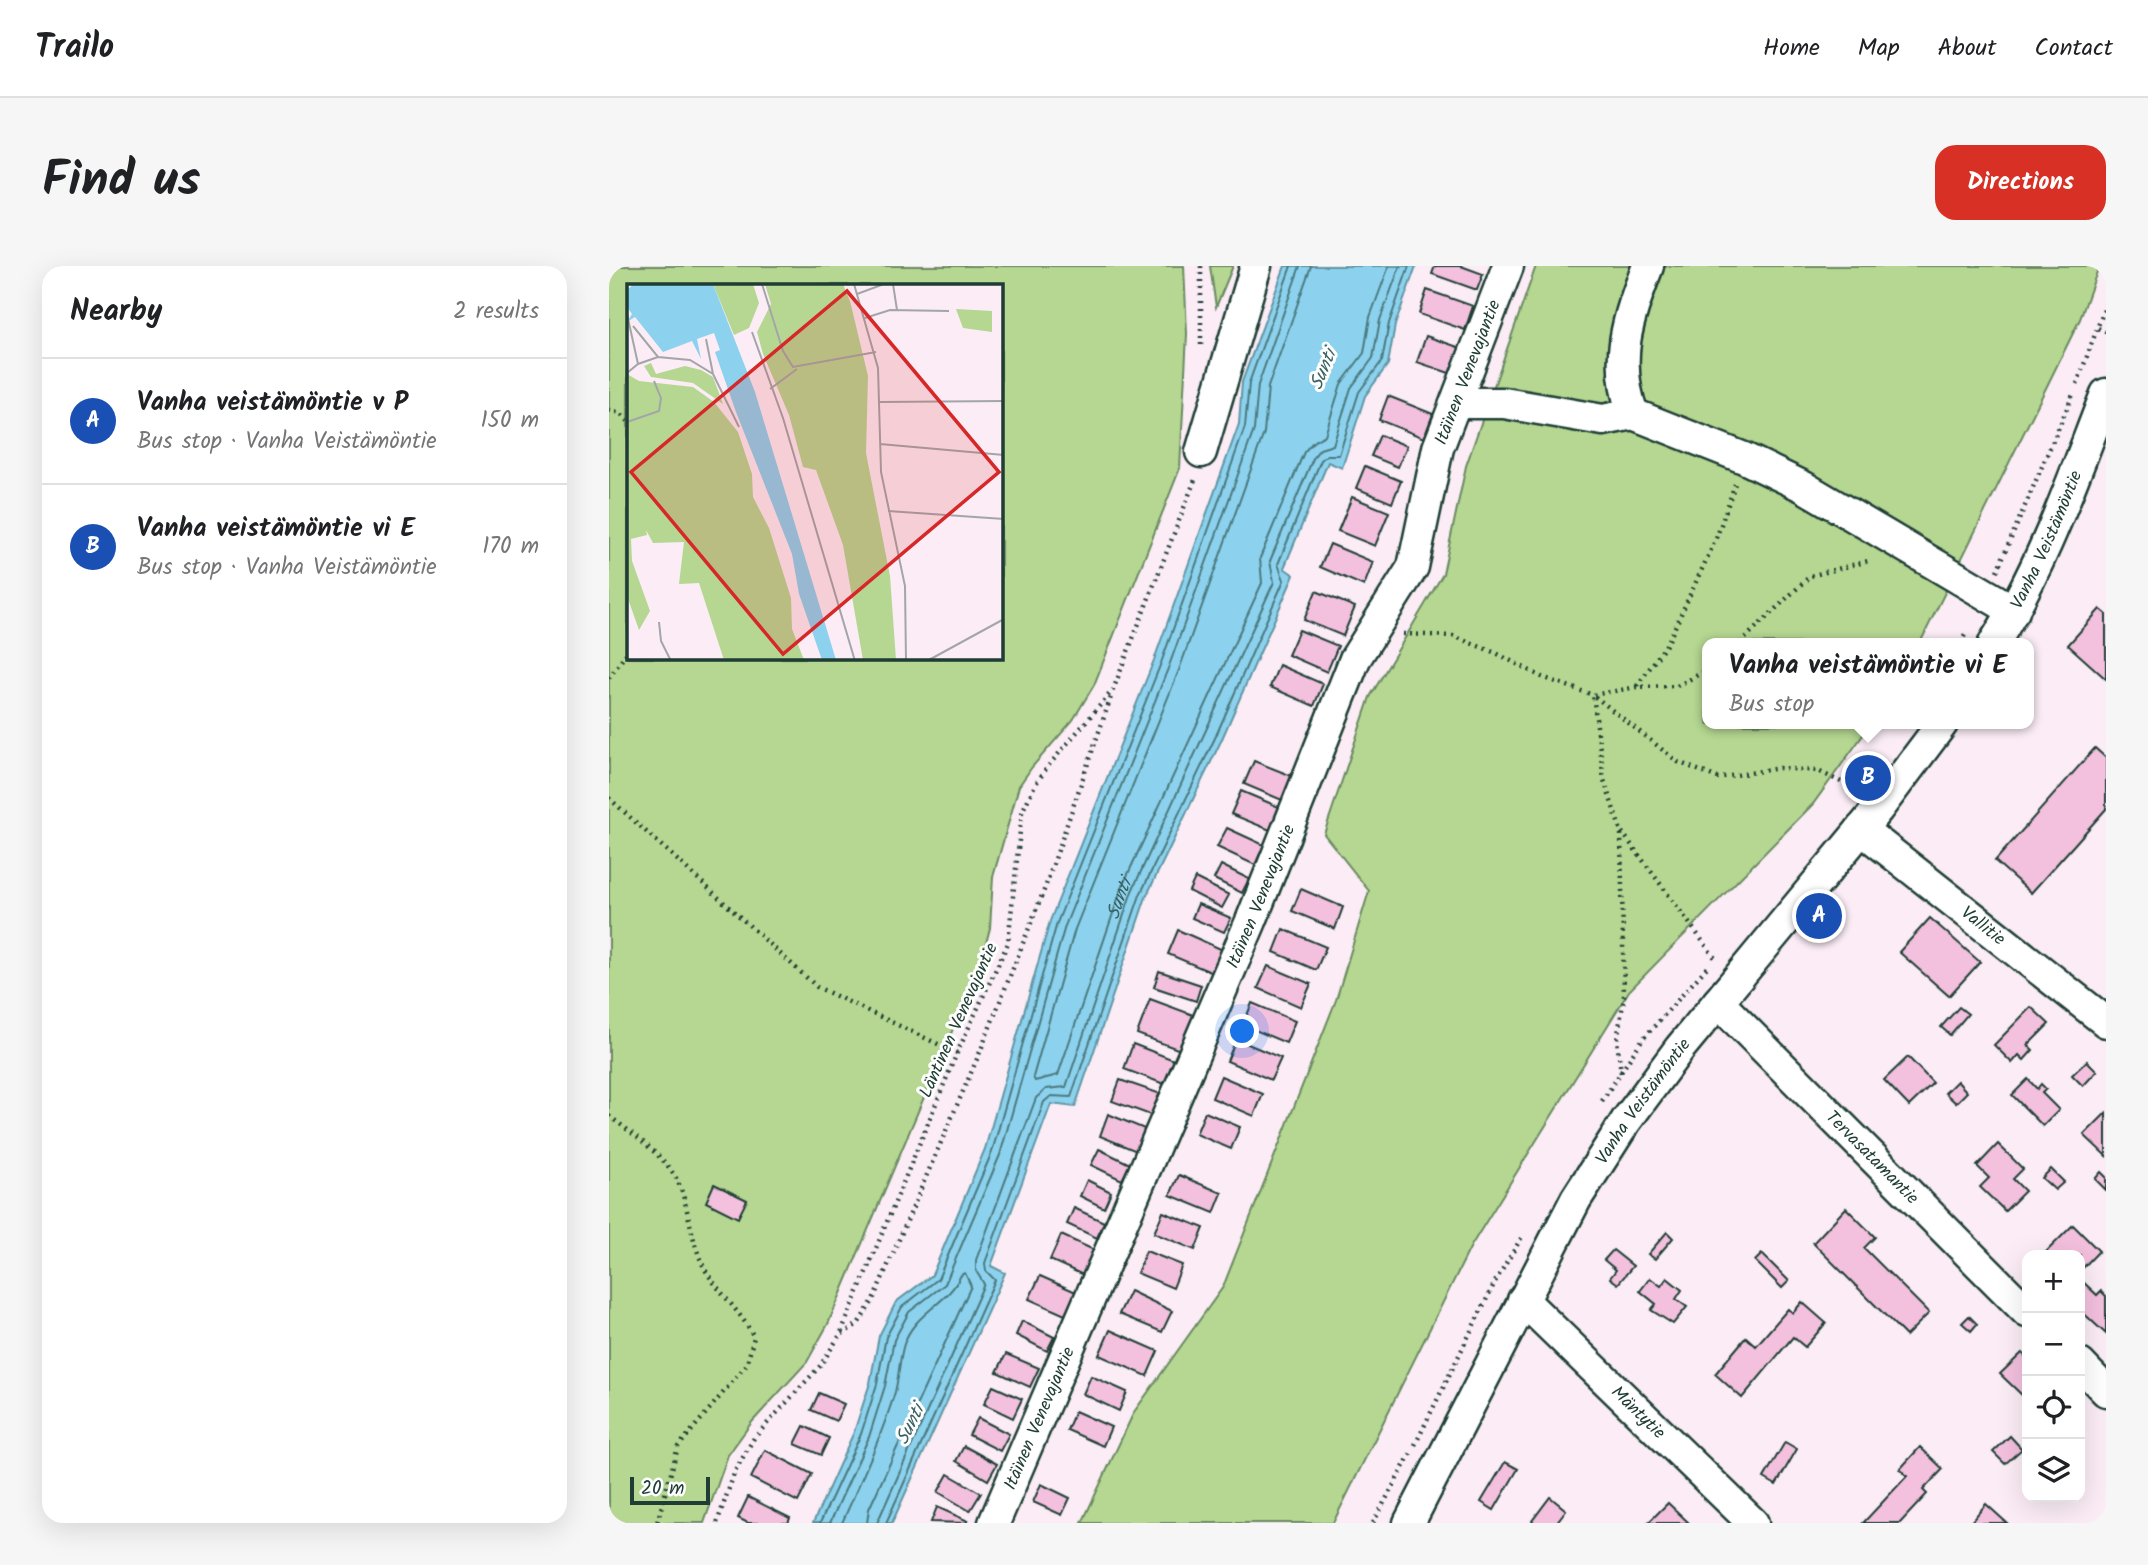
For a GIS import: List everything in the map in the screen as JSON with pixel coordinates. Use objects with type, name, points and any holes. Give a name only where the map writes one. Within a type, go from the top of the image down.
[{"type":"street","points":[[1201,452],[1256,266]]},
{"type":"street","name":"Itäinen Venevajantie","points":[[995,1523],[1246,934],[1355,659],[1413,566],[1438,448],[1508,266]]},
{"type":"street","points":[[1633,414],[1626,395],[1621,360],[1637,294],[1648,266]]},
{"type":"street","name":"Vanha Veistämöntie","points":[[1997,638],[2014,611],[2097,441],[2106,394]]},
{"type":"street","points":[[1456,403],[1504,403],[1603,420],[1633,414],[1744,458],[1804,487],[2014,611]]},
{"type":"street","name":"Vanha Veistämöntie","points":[[1409,1523],[1576,1199],[1626,1121],[1718,1002],[1861,829],[1938,729]]},
{"type":"street","name":"Vallitie","points":[[1861,829],[2106,1022]]},
{"type":"street","name":"Tervasatamantie","points":[[1718,1002],[2022,1307]]},
{"type":"street","name":"Mäntytie","points":[[1523,1300],[1753,1523]]},
{"type":"street","points":[[2085,1369],[2106,1391]]},
{"type":"path","points":[[1201,266],[1201,353]]},
{"type":"path","points":[[1963,638],[1987,595],[2085,365],[2106,304]]},
{"type":"path","points":[[2098,328],[2106,332]]},
{"type":"path","points":[[609,410],[620,413],[627,420]]},
{"type":"path","name":"Läntinen Venevajantie","points":[[717,1523],[734,1471],[754,1438],[820,1367],[840,1335],[957,1053],[1008,943],[1022,812],[1035,785],[1049,765],[1113,690],[1194,482],[1201,452]]},
{"type":"path","points":[[1637,687],[1668,642],[1716,538],[1744,458]]},
{"type":"path","points":[[1745,638],[1810,576],[1839,566],[1914,552]]},
{"type":"path","points":[[1373,630],[1453,636],[1496,653],[1542,677],[1593,695],[1678,762],[1718,778],[1780,768],[1818,771],[1859,790]]},
{"type":"path","points":[[609,678],[627,652]]},
{"type":"path","points":[[1593,695],[1637,687],[1677,686],[1702,673]]},
{"type":"path","points":[[840,1335],[858,1324],[871,1302],[980,1052],[1046,885],[1113,690]]},
{"type":"path","points":[[1593,695],[1604,780],[1621,831],[1624,998],[1617,1040],[1621,1073]]},
{"type":"path","points":[[609,798],[817,987],[957,1053]]},
{"type":"path","points":[[1621,831],[1715,958]]},
{"type":"path","points":[[609,1116],[650,1147],[677,1180],[698,1253],[707,1272],[742,1314],[754,1337],[747,1364],[678,1447],[657,1523]]},
{"type":"green space","points":[[609,266],[1184,266],[1187,334],[1180,468],[1094,685],[1073,720],[1019,786],[993,877],[990,928],[980,965],[828,1324],[807,1362],[752,1422],[728,1455],[704,1523],[609,1523]]},
{"type":"green space","points":[[1210,266],[1233,266],[1216,307]]},
{"type":"green space","points":[[1536,266],[2099,266],[2080,319],[1922,638],[1702,638],[1702,729],[1867,729],[1813,804],[1629,991],[1471,1246],[1333,1523],[1082,1523],[1134,1412],[1223,1287],[1336,1000],[1369,891],[1324,834],[1370,697],[1443,574],[1466,466]]},
{"type":"water","name":"Sunti","points":[[1285,266],[1416,266],[1395,325],[1388,364],[1365,396],[1342,468],[1328,462],[1284,568],[1294,575],[1221,741],[1146,897],[1075,1107],[1051,1104],[991,1266],[1005,1273],[892,1523],[813,1523],[854,1432],[870,1383],[879,1336],[896,1302],[932,1275],[985,1149],[1050,921],[1154,660],[1239,424],[1242,382]]},
{"type":"building","points":[[1435,266],[1461,266],[1483,274],[1477,290],[1432,274]]},
{"type":"building","points":[[1427,290],[1473,306],[1465,330],[1419,314]]},
{"type":"building","points":[[1426,336],[1464,349],[1455,375],[1417,362]]},
{"type":"building","points":[[1388,396],[1433,414],[1424,438],[1379,420]]},
{"type":"building","points":[[1380,435],[1407,446],[1398,467],[1371,456]]},
{"type":"building","points":[[1365,466],[1401,481],[1392,503],[1356,488]]},
{"type":"building","points":[[1352,497],[1389,512],[1375,546],[1338,531]]},
{"type":"building","points":[[1330,544],[1373,562],[1364,586],[1320,567]]},
{"type":"building","points":[[1316,591],[1355,607],[1343,636],[1304,620]]},
{"type":"building","points":[[2100,609],[2106,614],[2106,679],[2068,645]]},
{"type":"building","points":[[1299,630],[1338,646],[1327,672],[1288,655]]},
{"type":"building","points":[[1279,665],[1323,684],[1314,706],[1270,687]]},
{"type":"building","points":[[2095,748],[2106,758],[2106,809],[2031,893],[1995,861]]},
{"type":"building","points":[[1254,761],[1292,776],[1282,800],[1244,784]]},
{"type":"building","points":[[1241,791],[1279,807],[1270,830],[1231,814]]},
{"type":"building","points":[[1227,828],[1264,845],[1255,865],[1217,847]]},
{"type":"building","points":[[1221,865],[1249,879],[1242,893],[1214,879]]},
{"type":"building","points":[[1195,878],[1229,895],[1222,908],[1189,891]]},
{"type":"building","points":[[1301,889],[1343,907],[1335,929],[1292,911]]},
{"type":"building","points":[[1198,904],[1231,918],[1224,932],[1192,918]]},
{"type":"building","points":[[1930,918],[1980,962],[1949,996],[1899,952]]},
{"type":"building","points":[[1283,929],[1326,947],[1316,970],[1274,952]]},
{"type":"building","points":[[1178,930],[1223,950],[1213,973],[1168,954]]},
{"type":"building","points":[[1268,966],[1311,984],[1301,1007],[1258,988]]},
{"type":"building","points":[[1159,971],[1201,985],[1196,1001],[1154,987]]},
{"type":"building","points":[[1150,999],[1196,1016],[1183,1051],[1137,1034]]},
{"type":"building","points":[[1252,1003],[1295,1021],[1286,1043],[1243,1025]]},
{"type":"building","points":[[1959,1007],[1968,1014],[1950,1035],[1941,1027]]},
{"type":"building","points":[[2031,1007],[2049,1024],[2028,1045],[2033,1050],[2024,1060],[2019,1055],[2012,1063],[1994,1045]]},
{"type":"building","points":[[1236,1039],[1281,1058],[1271,1080],[1227,1061]]},
{"type":"building","points":[[1133,1044],[1174,1060],[1164,1084],[1124,1069]]},
{"type":"building","points":[[1908,1057],[1933,1083],[1909,1106],[1884,1080]]},
{"type":"building","points":[[2087,1061],[2097,1071],[2083,1086],[2072,1075]]},
{"type":"building","points":[[1221,1076],[1263,1094],[1254,1116],[1212,1098]]},
{"type":"building","points":[[2028,1079],[2037,1089],[2041,1084],[2046,1089],[2042,1093],[2059,1110],[2043,1126],[2012,1095]]},
{"type":"building","points":[[1120,1080],[1161,1094],[1153,1116],[1112,1101]]},
{"type":"building","points":[[1957,1081],[1967,1092],[1956,1103],[1945,1093]]},
{"type":"building","points":[[1205,1112],[1240,1127],[1231,1149],[1196,1134]]},
{"type":"building","points":[[2106,1113],[2106,1156],[2084,1135]]},
{"type":"building","points":[[1108,1114],[1147,1130],[1139,1152],[1100,1136]]},
{"type":"building","points":[[1998,1144],[2023,1169],[2013,1179],[2025,1191],[2005,1211],[1980,1187],[1989,1178],[1977,1166]]},
{"type":"building","points":[[1099,1149],[1130,1164],[1122,1180],[1091,1165]]},
{"type":"building","points":[[2051,1169],[2064,1182],[2055,1190],[2042,1178]]},
{"type":"building","points":[[2101,1172],[2106,1177],[2106,1190],[2095,1179]]},
{"type":"building","points":[[1179,1175],[1222,1193],[1214,1213],[1170,1195]]},
{"type":"building","points":[[1087,1180],[1111,1192],[1104,1208],[1080,1196]]},
{"type":"building","points":[[714,1184],[747,1200],[738,1218],[706,1202]]},
{"type":"building","points":[[1074,1208],[1104,1222],[1097,1238],[1067,1224]]},
{"type":"building","points":[[1846,1208],[1875,1237],[1864,1248],[1929,1313],[1906,1336],[1813,1243]]},
{"type":"building","points":[[1163,1212],[1204,1228],[1195,1250],[1154,1233]]},
{"type":"building","points":[[2073,1225],[2099,1251],[2085,1266],[2085,1250],[2048,1250]]},
{"type":"building","points":[[1667,1232],[1673,1238],[1655,1259],[1648,1254]]},
{"type":"building","points":[[1061,1235],[1094,1250],[1083,1275],[1050,1260]]},
{"type":"building","points":[[1613,1250],[1633,1266],[1618,1284],[1610,1278],[1616,1270],[1604,1260]]},
{"type":"building","points":[[1146,1251],[1182,1265],[1173,1288],[1137,1273]]},
{"type":"building","points":[[1762,1254],[1789,1281],[1782,1288],[1755,1261]]},
{"type":"building","points":[[1040,1276],[1076,1292],[1065,1315],[1029,1299]]},
{"type":"building","points":[[1650,1278],[1661,1286],[1667,1278],[1682,1290],[1676,1299],[1687,1307],[1673,1324],[1651,1310],[1656,1304],[1640,1291]]},
{"type":"building","points":[[2085,1284],[2097,1295],[2101,1291],[2106,1296],[2106,1334],[2085,1315]]},
{"type":"building","points":[[1130,1291],[1172,1311],[1162,1332],[1119,1314]]},
{"type":"building","points":[[1802,1302],[1826,1323],[1805,1347],[1793,1337],[1742,1398],[1715,1374],[1746,1337],[1756,1346],[1788,1309],[1793,1313]]},
{"type":"building","points":[[1969,1316],[1977,1324],[1971,1331],[1962,1323]]},
{"type":"building","points":[[1022,1321],[1054,1337],[1047,1351],[1016,1335]]},
{"type":"building","points":[[1110,1330],[1158,1351],[1147,1376],[1099,1355]]},
{"type":"building","points":[[2022,1353],[2022,1395],[2000,1374]]},
{"type":"building","points":[[1006,1354],[1039,1368],[1030,1387],[997,1372]]},
{"type":"building","points":[[1091,1376],[1127,1392],[1119,1411],[1083,1394]]},
{"type":"building","points":[[993,1386],[1022,1399],[1013,1418],[984,1404]]},
{"type":"building","points":[[819,1393],[844,1404],[836,1421],[811,1410]]},
{"type":"building","points":[[1075,1411],[1111,1427],[1103,1446],[1067,1430]]},
{"type":"building","points":[[978,1418],[1009,1434],[1000,1451],[969,1435]]},
{"type":"building","points":[[804,1426],[829,1438],[821,1455],[795,1444]]},
{"type":"building","points":[[2010,1436],[2022,1449],[2005,1464],[1993,1452]]},
{"type":"building","points":[[1785,1442],[1797,1449],[1776,1485],[1764,1478]]},
{"type":"building","points":[[964,1446],[997,1464],[988,1480],[956,1461]]},
{"type":"building","points":[[1920,1447],[1943,1469],[1923,1490],[1927,1494],[1900,1523],[1863,1523],[1907,1476],[1900,1469]]},
{"type":"building","points":[[765,1450],[812,1474],[798,1502],[751,1478]]},
{"type":"building","points":[[1505,1462],[1518,1469],[1494,1510],[1481,1502]]},
{"type":"building","points":[[948,1474],[981,1493],[970,1511],[938,1492]]},
{"type":"building","points":[[1041,1484],[1070,1498],[1062,1515],[1033,1502]]},
{"type":"building","points":[[748,1497],[790,1518],[788,1523],[748,1523],[738,1518]]},
{"type":"building","points":[[1550,1497],[1566,1510],[1556,1523],[1534,1523],[1532,1521]]},
{"type":"building","points":[[1668,1503],[1689,1523],[1648,1523]]},
{"type":"building","points":[[1986,1504],[2007,1523],[1970,1523]]},
{"type":"building","points":[[937,1507],[968,1521],[931,1522]]},
{"type":"place","name":"Vanha veistämöntie vi E","points":[[1868,778]]},
{"type":"place","name":"Vanha veistämöntie v P","points":[[1819,916]]}]
